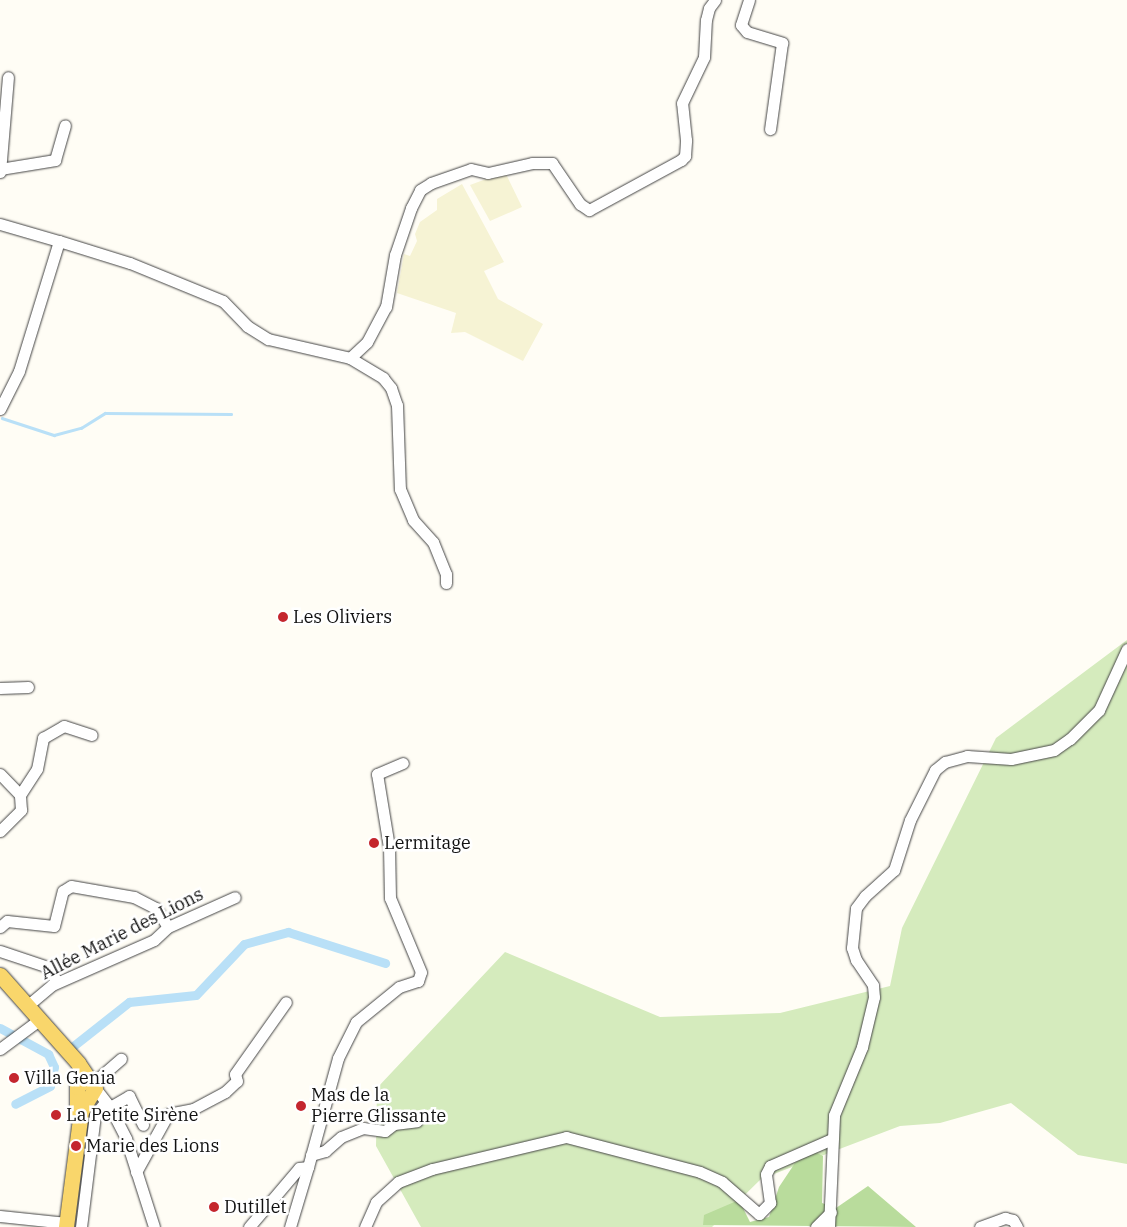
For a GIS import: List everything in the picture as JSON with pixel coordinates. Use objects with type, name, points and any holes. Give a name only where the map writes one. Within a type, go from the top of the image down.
[{"type":"main road","points":[[0,976],[64,1049],[93,1094],[82,1111],[77,1134],[71,1226]]},
{"type":"street","points":[[350,358],[368,342],[386,306],[395,255],[411,208],[420,190],[431,183],[471,169],[488,173],[532,164],[552,163],[580,204],[589,210],[681,160],[686,140],[682,103],[704,57],[706,20],[709,8],[715,0]]},
{"type":"street","points":[[749,0],[741,25],[748,32],[782,43],[770,129]]},
{"type":"street","points":[[8,77],[0,170],[55,160],[65,125]]},
{"type":"street","points":[[0,217],[4,225],[130,263],[223,301],[247,326],[268,339],[350,358],[371,368],[391,388],[399,420],[400,489],[413,520],[433,542],[446,574],[446,583]]},
{"type":"street","points":[[0,408],[19,371],[59,241]]},
{"type":"street","points":[[830,1227],[832,1139],[835,1107],[862,1047],[874,997],[873,985],[856,960],[852,948],[853,922],[865,896],[894,870],[910,820],[927,782],[935,770],[956,758],[1027,758],[1054,750],[1070,739],[1099,710],[1127,649]]},
{"type":"street","points":[[0,688],[28,687]]},
{"type":"street","points":[[0,831],[21,810],[20,795],[37,770],[43,738],[64,726],[92,735]]},
{"type":"street","points":[[290,1227],[338,1058],[356,1022],[399,987],[418,981],[421,972],[390,898],[389,847],[377,774],[402,762]]},
{"type":"street","points":[[0,774],[20,795]]},
{"type":"street","points":[[0,926],[7,921],[54,926],[63,891],[71,886],[134,897],[156,908],[168,927]]},
{"type":"street","name":"Allée Marie des Lions","points":[[27,1006],[57,982],[154,940],[168,927],[235,897]]},
{"type":"street","points":[[0,951],[48,967],[57,982]]},
{"type":"street","points":[[136,1172],[168,1114],[193,1108],[225,1092],[237,1081],[235,1074],[286,1002]]},
{"type":"street","points":[[0,1049],[39,1020]]},
{"type":"street","points":[[0,1216],[71,1226],[94,1116],[93,1094],[120,1059]]},
{"type":"street","points":[[93,1094],[126,1139],[154,1227]]},
{"type":"street","points":[[93,1094],[129,1096],[143,1125]]},
{"type":"street","points":[[311,1155],[325,1151],[341,1137],[363,1128],[384,1131],[394,1124],[417,1120]]},
{"type":"street","points":[[365,1227],[376,1202],[398,1182],[432,1169],[566,1137],[700,1172],[722,1182],[759,1214],[770,1203],[766,1174],[770,1166],[832,1139]]},
{"type":"street","points":[[249,1227],[299,1168],[308,1167]]},
{"type":"street","points":[[816,1227],[831,1212]]},
{"type":"street","points":[[980,1227],[1005,1218],[1015,1224]]},
{"type":"shaded area","points":[[505,172],[522,207],[490,221],[470,185]]},
{"type":"shaded area","points":[[462,184],[504,262],[484,271],[498,299],[543,324],[523,361],[465,332],[451,333],[456,313],[397,293],[404,254],[410,256],[417,241],[415,234],[420,222],[437,210],[437,199]]},
{"type":"green space","points":[[1127,640],[1127,1164],[1078,1155],[1011,1103],[940,1123],[900,1126],[761,1179],[712,1227],[421,1227],[376,1146],[377,1088],[505,952],[660,1017],[780,1013],[890,986],[902,928],[996,738]]},
{"type":"green space","points":[[813,1151],[823,1156],[822,1203],[836,1208],[868,1186],[916,1227],[703,1225],[704,1215],[739,1200],[750,1222],[769,1217],[779,1187],[795,1163]]},
{"type":"waterway","points":[[2,418],[54,435],[81,428],[105,413],[231,414]]},
{"type":"waterway","points":[[72,1047],[129,1002],[196,995],[244,944],[288,932],[385,963]]},
{"type":"waterway","points":[[0,1028],[48,1054],[54,1067],[50,1086],[15,1104]]},
{"type":"place","name":"Les Oliviers","points":[[283,617]]},
{"type":"place","name":"Lermitage","points":[[374,843]]},
{"type":"place","name":"Villa Genia","points":[[14,1078]]},
{"type":"place","name":"Mas de la Pierre Glissante","points":[[301,1106]]},
{"type":"place","name":"La Petite Sirène","points":[[56,1115]]},
{"type":"place","name":"Marie des Lions","points":[[76,1146]]},
{"type":"place","name":"Dutillet","points":[[214,1207]]}]
